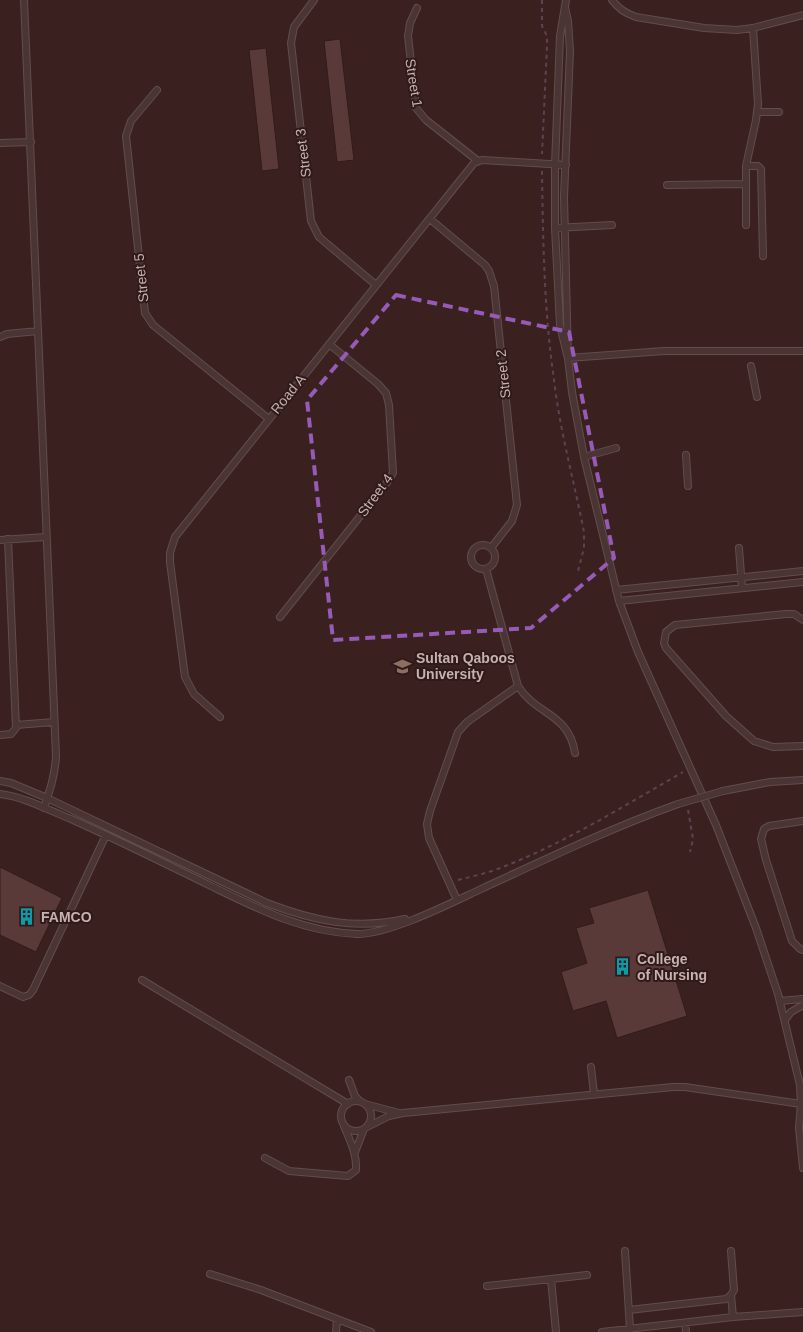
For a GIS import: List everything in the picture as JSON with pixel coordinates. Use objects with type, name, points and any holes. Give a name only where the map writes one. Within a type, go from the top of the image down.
[{"type":"lane","points":[[24,0],[54,722],[55,770],[53,784],[44,808]]},
{"type":"lane","name":"Street 3","points":[[314,0],[294,27],[291,43],[311,221],[319,237],[376,285]]},
{"type":"lane","points":[[612,0],[626,13],[636,17],[713,29],[737,30],[753,28],[803,15]]},
{"type":"lane","points":[[565,3],[560,36],[555,165],[555,228],[560,325],[568,358]]},
{"type":"lane","points":[[565,3],[570,51],[565,227],[568,358],[584,457],[619,601],[638,652],[689,769],[716,825],[756,928],[780,1001],[796,1067],[802,1106],[799,1128],[803,1168]]},
{"type":"lane","name":"Street 1","points":[[417,8],[410,23],[408,36],[416,108],[426,120],[478,161]]},
{"type":"lane","points":[[746,225],[746,166],[757,112],[753,28]]},
{"type":"lane","name":"Street 5","points":[[157,90],[131,121],[126,136],[146,313],[153,325],[269,419]]},
{"type":"lane","points":[[757,112],[779,112]]},
{"type":"lane","points":[[0,143],[31,142]]},
{"type":"lane","points":[[478,161],[566,165]]},
{"type":"lane","name":"Road A","points":[[220,717],[194,694],[185,677],[170,553],[174,537],[471,167],[478,161]]},
{"type":"lane","points":[[746,166],[758,166],[761,169],[763,256]]},
{"type":"lane","points":[[667,185],[745,184]]},
{"type":"lane","name":"Street 2","points":[[430,218],[485,265],[494,286],[516,505],[512,521],[491,548]]},
{"type":"lane","points":[[555,228],[612,225]]},
{"type":"lane","points":[[0,337],[6,334],[38,331]]},
{"type":"lane","name":"Street 4","points":[[280,617],[388,481],[393,472],[389,405],[386,393],[378,384],[329,344]]},
{"type":"lane","points":[[568,358],[664,351],[803,351]]},
{"type":"lane","points":[[751,366],[758,397]]},
{"type":"lane","points":[[584,457],[616,448]]},
{"type":"lane","points":[[686,455],[688,486]]},
{"type":"lane","points":[[0,540],[46,537]]},
{"type":"lane","points":[[0,735],[11,734],[14,732],[16,725],[8,539]]},
{"type":"lane","points":[[487,546],[491,548],[495,556],[495,560],[486,569],[478,568],[474,565],[471,557],[478,547],[487,546]]},
{"type":"lane","points":[[739,548],[742,588]]},
{"type":"lane","points":[[486,569],[518,686],[526,697],[564,726],[570,734],[575,752]]},
{"type":"lane","points":[[616,590],[803,571]]},
{"type":"lane","points":[[619,601],[803,582]]},
{"type":"lane","points":[[803,620],[794,614],[786,614],[675,625],[666,632],[664,643],[666,648],[720,710],[754,741],[773,747],[803,746]]},
{"type":"lane","points":[[456,900],[429,838],[428,824],[430,811],[458,732],[467,722],[518,686]]},
{"type":"lane","points":[[16,725],[54,722]]},
{"type":"lane","points":[[0,794],[21,799],[106,835],[264,912],[294,923],[326,931],[359,934],[391,928],[628,822],[678,804],[723,791],[770,782],[803,780]]},
{"type":"lane","points":[[0,781],[11,783],[47,798],[267,903],[296,914],[327,921],[359,924],[390,922],[421,915]]},
{"type":"lane","points":[[803,821],[768,826],[764,829],[761,839],[792,941],[803,950]]},
{"type":"lane","points":[[0,986],[23,997],[29,995],[42,973],[106,835]]},
{"type":"lane","points":[[142,980],[348,1103],[362,1103],[403,1113]]},
{"type":"lane","points":[[780,1001],[803,999]]},
{"type":"lane","points":[[785,1020],[791,1012],[803,1006]]},
{"type":"lane","points":[[591,1067],[594,1094]]},
{"type":"lane","points":[[266,1158],[289,1170],[348,1176],[356,1170],[355,1152],[341,1117],[344,1107],[348,1103],[348,1080],[356,1096],[368,1107],[371,1118],[364,1129],[355,1152]]},
{"type":"lane","points":[[344,1126],[353,1131],[364,1129],[377,1121],[403,1113],[685,1087],[802,1106]]},
{"type":"lane","points":[[626,1251],[630,1329]]},
{"type":"lane","points":[[629,1310],[726,1299],[734,1290],[731,1251]]},
{"type":"lane","points":[[210,1274],[261,1290],[371,1332]]},
{"type":"lane","points":[[487,1286],[587,1275]]},
{"type":"lane","points":[[551,1279],[556,1332]]},
{"type":"lane","points":[[731,1295],[733,1317]]},
{"type":"lane","points":[[602,1332],[733,1317],[803,1312]]},
{"type":"lane","points":[[336,1332],[338,1319]]},
{"type":"lane","points":[[685,1323],[686,1332]]},
{"type":"path","points":[[448,883],[494,870],[548,847],[592,826],[689,769]]},
{"type":"path","points":[[689,812],[694,839],[690,852]]},
{"type":"highlighted area","points":[[396,295],[569,332],[614,558],[531,628],[333,640],[307,400]]},
{"type":"building","points":[[340,39],[354,160],[337,162],[324,41]]},
{"type":"building","points":[[266,48],[279,169],[262,171],[249,50]]},
{"type":"building","name":"FAMCO","points":[[0,867],[62,898],[36,952],[0,935]]},
{"type":"building","name":"College of Nursing","points":[[648,890],[687,1016],[617,1038],[606,1001],[573,1011],[561,972],[587,963],[576,928],[594,923],[589,908]]},
{"type":"place","name":"Sultan Qaboos University","points":[[402,666]]},
{"type":"place","name":"FAMCO","points":[[27,917]]},
{"type":"place","name":"College of Nursing","points":[[623,967]]}]
